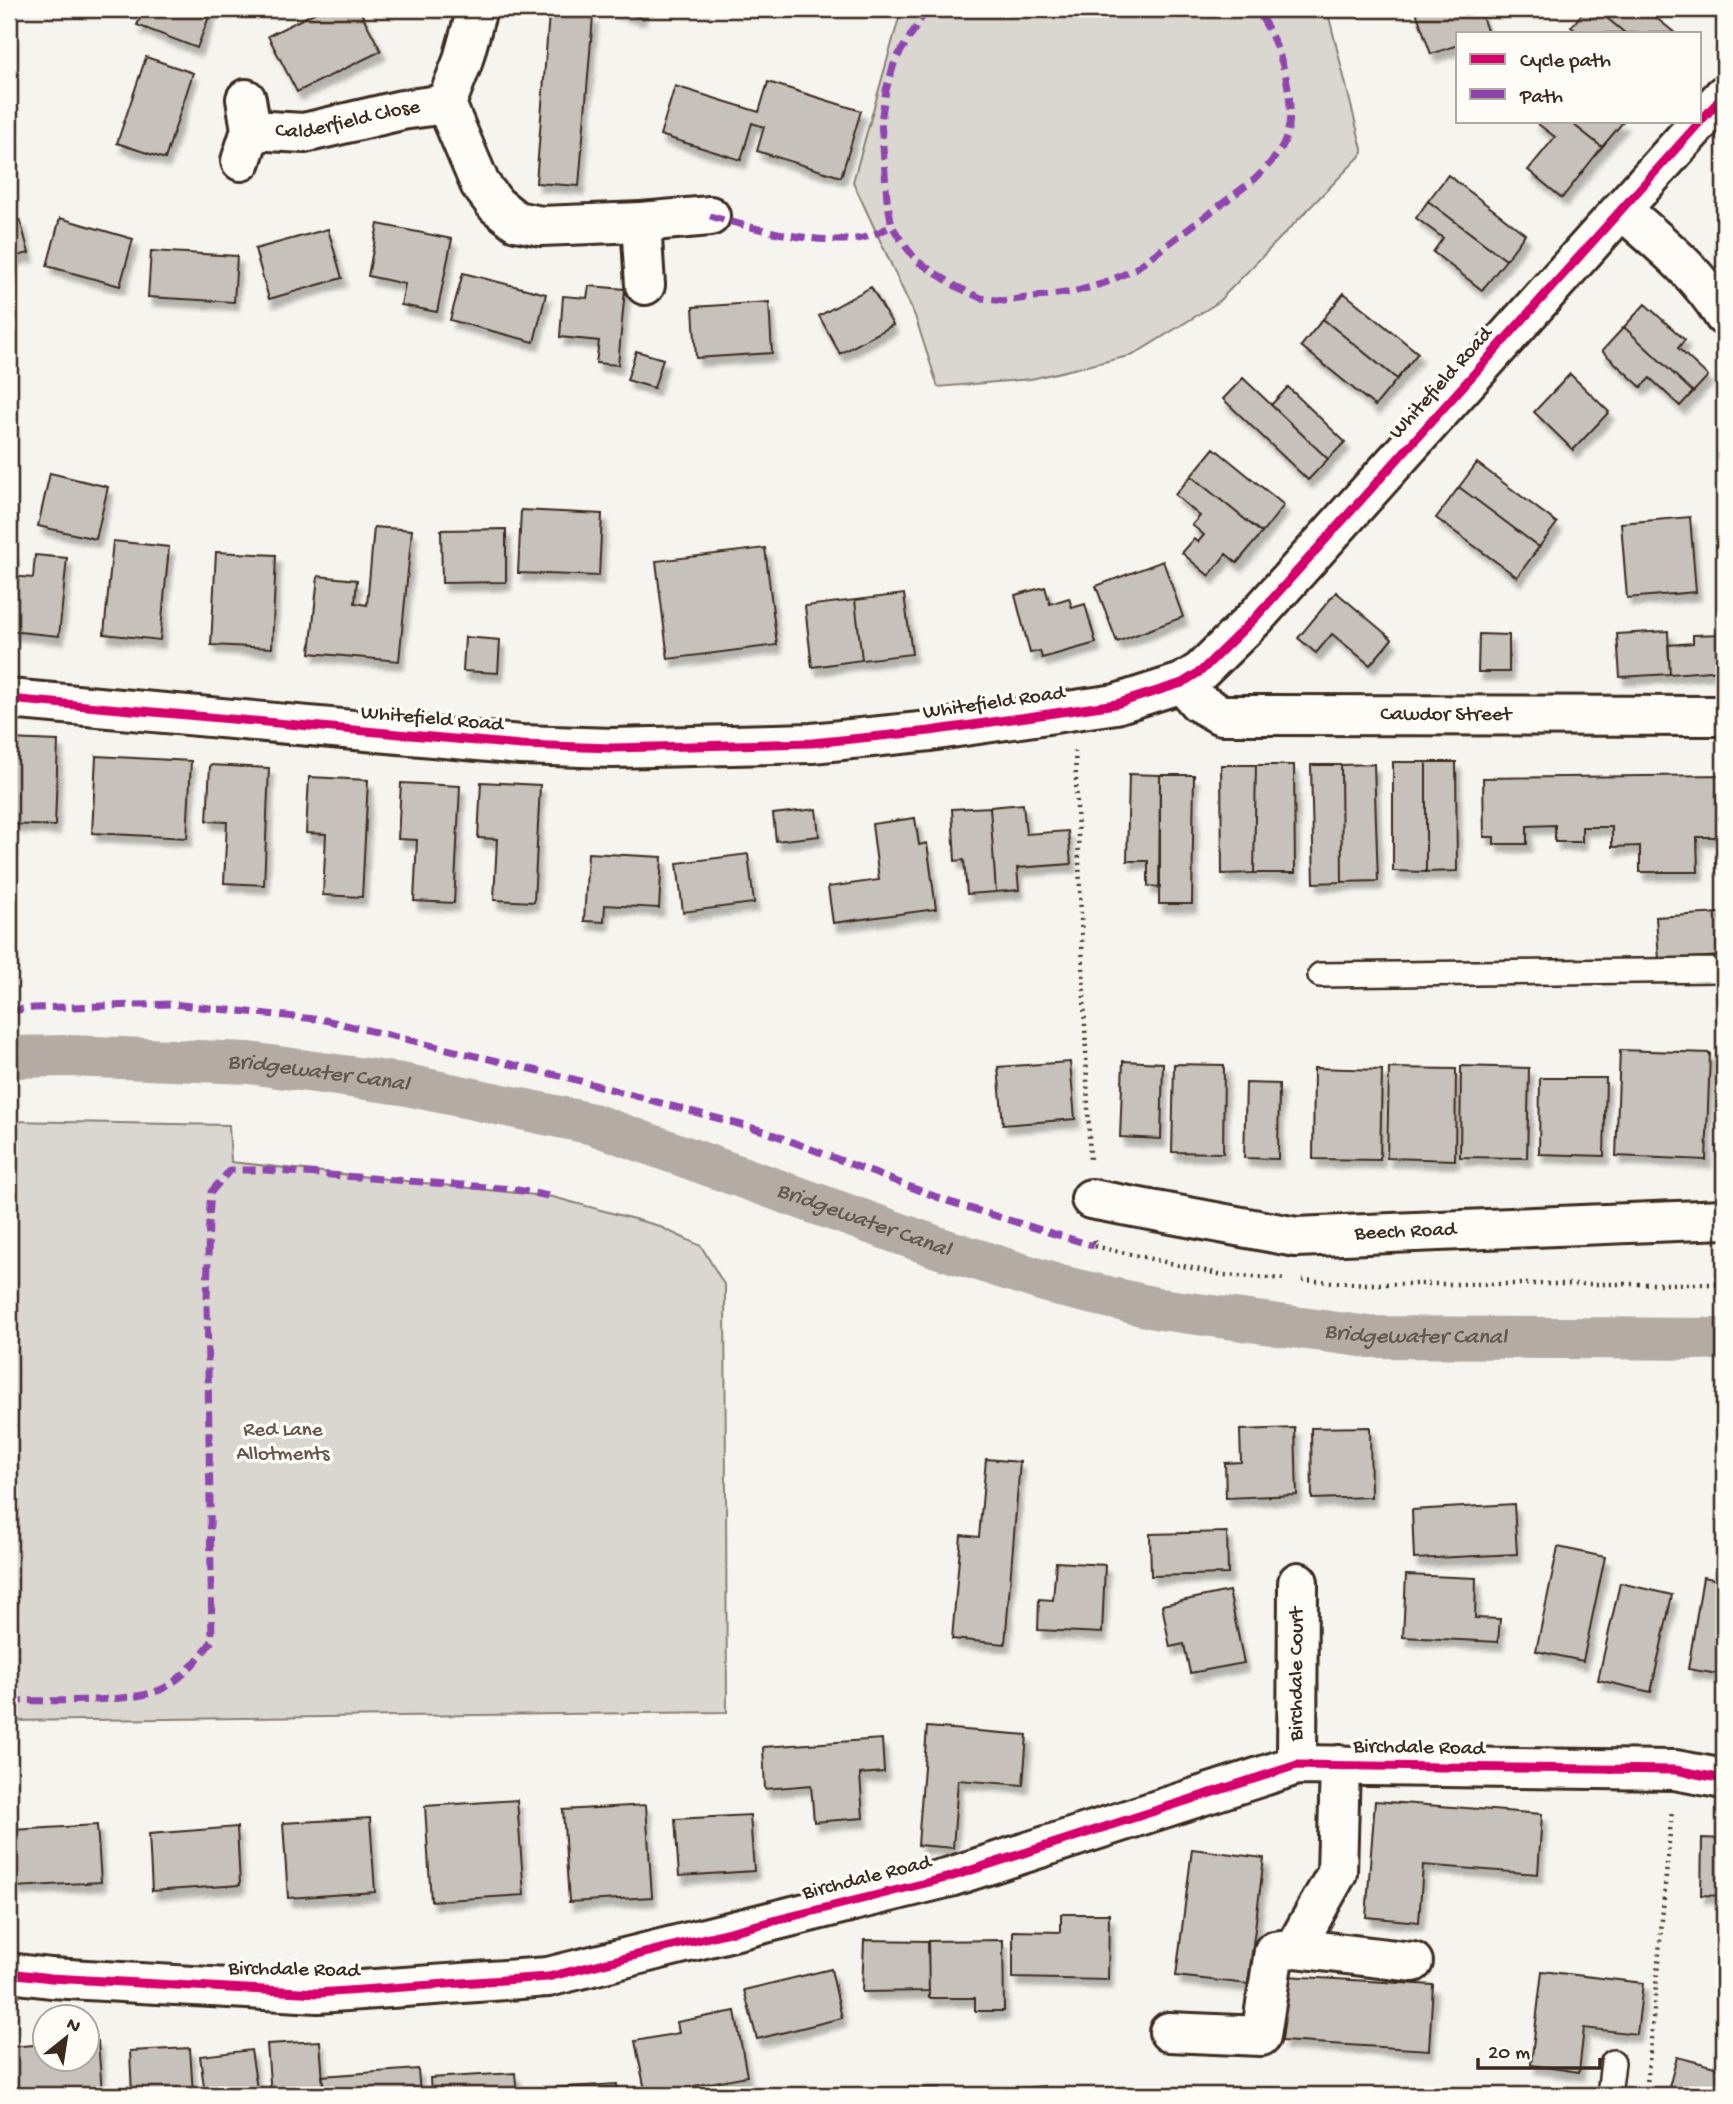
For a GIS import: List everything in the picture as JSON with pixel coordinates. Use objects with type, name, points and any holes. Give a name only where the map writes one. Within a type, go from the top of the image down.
[{"type":"street","name":"Calderfield Close","points":[[477,9],[462,63],[446,104],[480,184],[496,205],[516,221],[541,226],[710,216]]},
{"type":"street","name":"Whitefield Road","points":[[1702,120],[1724,95]]},
{"type":"street","name":"Calderfield Close","points":[[246,130],[304,133],[402,110],[446,104]]},
{"type":"street","name":"Whitefield Road","points":[[9,699],[521,745],[613,748],[812,743],[930,731],[1116,704],[1182,683],[1202,671],[1256,617],[1700,122]]},
{"type":"street","points":[[1622,210],[1686,266],[1710,292],[1724,316]]},
{"type":"street","points":[[641,222],[645,285]]},
{"type":"street","name":"Cawdor Street","points":[[1182,683],[1198,702],[1221,715],[1724,716]]},
{"type":"street","name":"Beech Road","points":[[1091,1199],[1296,1237],[1724,1219]]},
{"type":"street","name":"Birchdale Court","points":[[1297,1765],[1298,1582]]},
{"type":"street","name":"Birchdale Road","points":[[9,1973],[64,1979],[318,1993],[548,1977],[950,1877],[1297,1765],[1675,1770],[1724,1779]]},
{"type":"street","points":[[1295,1948],[1337,1873],[1340,1765]]},
{"type":"street","points":[[1169,2032],[1261,2036],[1274,1951],[1295,1948],[1413,1962]]},
{"type":"lane","points":[[1320,975],[1724,968]]},
{"type":"lane","points":[[1609,2095],[1613,2062]]},
{"type":"path","points":[[1073,711],[1091,1199]]},
{"type":"path","points":[[1094,1246],[1223,1275],[1288,1279]]},
{"type":"path","points":[[1301,1280],[1366,1284],[1724,1284]]},
{"type":"path","points":[[1646,2095],[1675,1770]]},
{"type":"green space","points":[[906,9],[1327,9],[1363,153],[1217,303],[1133,355],[1031,379],[938,387],[915,316],[853,182],[899,18]]},
{"type":"green space","name":"Red Lane Allotments","points":[[9,1121],[229,1125],[231,1162],[553,1197],[656,1225],[701,1246],[725,1286],[727,1712],[9,1721]]},
{"type":"building","points":[[144,9],[212,9],[197,48],[137,25]]},
{"type":"building","points":[[322,9],[359,9],[381,51],[297,92],[268,36]]},
{"type":"building","points":[[610,9],[643,9],[640,17]]},
{"type":"building","points":[[1415,9],[1479,9],[1488,32],[1456,32],[1456,46],[1431,54]]},
{"type":"building","points":[[1586,9],[1596,9],[1624,32],[1578,32],[1571,27]]},
{"type":"building","points":[[1596,9],[1645,9],[1674,32],[1624,32]]},
{"type":"building","points":[[549,13],[593,16],[579,186],[536,183]]},
{"type":"building","points":[[146,57],[193,73],[165,159],[117,143]]},
{"type":"building","points":[[768,82],[861,111],[841,177],[757,151],[764,127],[752,123],[741,160],[660,135],[675,86],[759,112]]},
{"type":"building","points":[[1535,122],[1570,122],[1602,147],[1562,198],[1528,170],[1555,137]]},
{"type":"building","points":[[1570,122],[1623,122],[1602,147]]},
{"type":"building","points":[[1448,175],[1525,234],[1506,260],[1428,201]]},
{"type":"building","points":[[1428,201],[1506,260],[1482,290],[1433,252],[1443,238],[1416,218]]},
{"type":"building","points":[[60,218],[133,239],[120,286],[47,266]]},
{"type":"building","points":[[20,220],[29,253],[9,258],[9,223]]},
{"type":"building","points":[[378,224],[452,239],[437,312],[401,305],[405,284],[368,276]]},
{"type":"building","points":[[328,229],[342,278],[269,299],[255,249]]},
{"type":"building","points":[[151,251],[237,256],[234,302],[148,297]]},
{"type":"building","points":[[463,273],[546,294],[534,342],[450,320]]},
{"type":"building","points":[[589,286],[625,289],[618,365],[596,363],[599,341],[560,337],[563,296],[587,298]]},
{"type":"building","points":[[871,287],[893,325],[840,354],[819,316]]},
{"type":"building","points":[[1344,293],[1418,353],[1397,379],[1323,319]]},
{"type":"building","points":[[769,302],[772,353],[696,358],[693,307]]},
{"type":"building","points":[[1645,304],[1685,340],[1678,348],[1708,376],[1693,392],[1624,327]]},
{"type":"building","points":[[1323,319],[1397,379],[1375,406],[1301,346]]},
{"type":"building","points":[[1624,327],[1693,392],[1680,406],[1650,378],[1641,387],[1602,351]]},
{"type":"building","points":[[636,351],[663,359],[654,388],[627,380]]},
{"type":"building","points":[[1570,374],[1609,412],[1573,450],[1534,412]]},
{"type":"building","points":[[1243,378],[1328,459],[1308,480],[1223,399]]},
{"type":"building","points":[[1288,387],[1345,442],[1328,459],[1271,405]]},
{"type":"building","points":[[1214,448],[1284,505],[1262,533],[1191,476]]},
{"type":"building","points":[[1477,463],[1557,523],[1539,547],[1459,487]]},
{"type":"building","points":[[50,473],[108,487],[96,539],[38,526]]},
{"type":"building","points":[[1191,476],[1262,533],[1237,563],[1226,554],[1209,576],[1182,553],[1194,539],[1198,542],[1204,535],[1192,525],[1200,516],[1175,495]]},
{"type":"building","points":[[1459,487],[1539,547],[1517,577],[1436,518]]},
{"type":"building","points":[[521,510],[602,514],[599,576],[518,573]]},
{"type":"building","points":[[1690,517],[1696,592],[1627,598],[1621,523]]},
{"type":"building","points":[[374,527],[412,530],[399,661],[310,653],[318,576],[357,580],[355,603],[367,605]]},
{"type":"building","points":[[506,529],[506,582],[442,583],[441,530]]},
{"type":"building","points":[[113,541],[169,547],[160,640],[104,634]]},
{"type":"building","points":[[765,548],[777,645],[668,659],[656,561]]},
{"type":"building","points":[[9,551],[13,552],[11,576],[33,578],[35,555],[67,558],[59,636],[9,631]]},
{"type":"building","points":[[216,552],[276,555],[272,648],[211,645]]},
{"type":"building","points":[[1163,561],[1183,617],[1117,642],[1096,586]]},
{"type":"building","points":[[1045,587],[1050,604],[1069,598],[1072,608],[1085,604],[1096,643],[1042,658],[1040,651],[1030,653],[1015,595]]},
{"type":"building","points":[[1336,592],[1392,639],[1370,665],[1332,634],[1316,653],[1298,638]]},
{"type":"building","points":[[904,594],[912,654],[862,660],[855,600]]},
{"type":"building","points":[[855,600],[862,660],[812,667],[805,606]]},
{"type":"building","points":[[1668,631],[1670,674],[1620,677],[1617,634]]},
{"type":"building","points":[[1479,634],[1509,635],[1509,672],[1478,672]]},
{"type":"building","points":[[1724,634],[1724,670],[1670,674],[1668,645],[1693,643],[1693,635]]},
{"type":"building","points":[[465,637],[500,640],[498,673],[463,671]]},
{"type":"building","points":[[9,739],[58,741],[55,826],[9,824]]},
{"type":"building","points":[[96,756],[191,761],[187,838],[92,833]]},
{"type":"building","points":[[1393,762],[1426,762],[1426,872],[1393,871]]},
{"type":"building","points":[[1426,762],[1456,762],[1457,871],[1426,872]]},
{"type":"building","points":[[1374,764],[1378,881],[1342,882],[1341,765]]},
{"type":"building","points":[[210,765],[269,768],[264,885],[224,883],[227,822],[207,821]]},
{"type":"building","points":[[1221,765],[1256,765],[1254,873],[1222,874]]},
{"type":"building","points":[[1256,765],[1294,765],[1295,873],[1254,873]]},
{"type":"building","points":[[1311,765],[1341,765],[1342,882],[1314,883]]},
{"type":"building","points":[[1129,774],[1160,775],[1160,887],[1148,886],[1148,861],[1127,861]]},
{"type":"building","points":[[1160,775],[1194,775],[1192,904],[1159,904]]},
{"type":"building","points":[[1724,775],[1724,837],[1697,837],[1698,872],[1640,872],[1640,846],[1612,847],[1612,827],[1582,827],[1582,842],[1555,842],[1555,825],[1527,826],[1527,844],[1494,844],[1494,837],[1484,837],[1483,778]]},
{"type":"building","points":[[309,777],[368,780],[362,897],[323,895],[326,834],[306,833]]},
{"type":"building","points":[[481,782],[540,785],[534,902],[494,900],[497,839],[478,838]]},
{"type":"building","points":[[401,783],[460,786],[454,903],[414,901],[417,840],[398,839]]},
{"type":"building","points":[[1023,804],[1026,834],[1068,831],[1071,864],[1017,868],[1019,890],[996,892],[990,807]]},
{"type":"building","points":[[990,807],[996,892],[967,894],[964,860],[955,861],[952,809]]},
{"type":"building","points":[[816,809],[819,836],[776,841],[773,814]]},
{"type":"building","points":[[915,818],[919,845],[927,843],[936,909],[833,923],[828,887],[879,880],[872,824]]},
{"type":"building","points":[[588,853],[662,857],[659,908],[605,905],[604,922],[584,921]]},
{"type":"building","points":[[748,854],[754,903],[683,912],[677,863]]},
{"type":"building","points":[[1720,913],[1722,956],[1659,960],[1656,917]]},
{"type":"building","points":[[1620,1050],[1710,1053],[1706,1160],[1616,1156]]},
{"type":"building","points":[[1123,1061],[1163,1063],[1161,1139],[1120,1137]]},
{"type":"building","points":[[1070,1062],[1075,1119],[1003,1125],[998,1067]]},
{"type":"building","points":[[1174,1064],[1224,1065],[1223,1153],[1172,1152]]},
{"type":"building","points":[[1461,1066],[1529,1068],[1527,1158],[1460,1157]]},
{"type":"building","points":[[1314,1068],[1382,1070],[1380,1160],[1313,1159]]},
{"type":"building","points":[[1389,1068],[1456,1069],[1455,1160],[1387,1158]]},
{"type":"building","points":[[1540,1078],[1606,1078],[1604,1156],[1539,1154]]},
{"type":"building","points":[[1246,1083],[1279,1084],[1278,1159],[1244,1158]]},
{"type":"building","points":[[1370,1427],[1371,1497],[1312,1499],[1311,1428]]},
{"type":"building","points":[[1295,1428],[1297,1495],[1226,1498],[1225,1463],[1241,1462],[1240,1430]]},
{"type":"building","points":[[986,1459],[1020,1462],[1005,1644],[952,1639],[961,1535],[979,1537]]},
{"type":"building","points":[[1514,1504],[1517,1554],[1414,1559],[1412,1510]]},
{"type":"building","points":[[1227,1532],[1228,1574],[1151,1576],[1150,1534]]},
{"type":"building","points":[[1558,1547],[1605,1557],[1583,1661],[1536,1651]]},
{"type":"building","points":[[1056,1562],[1105,1565],[1102,1633],[1038,1630],[1039,1599],[1053,1600]]},
{"type":"building","points":[[1406,1575],[1476,1578],[1475,1618],[1500,1619],[1498,1642],[1403,1637]]},
{"type":"building","points":[[1703,1577],[1724,1581],[1724,1675],[1688,1669]]},
{"type":"building","points":[[1620,1583],[1672,1595],[1651,1692],[1598,1680]]},
{"type":"building","points":[[1229,1591],[1244,1663],[1190,1673],[1184,1644],[1170,1647],[1162,1605]]},
{"type":"building","points":[[927,1727],[1027,1735],[1023,1785],[958,1780],[953,1848],[918,1845]]},
{"type":"building","points":[[882,1739],[884,1772],[860,1774],[863,1818],[814,1822],[811,1785],[765,1789],[763,1747]]},
{"type":"building","points":[[517,1800],[524,1895],[431,1901],[425,1806]]},
{"type":"building","points":[[1375,1801],[1542,1814],[1538,1874],[1423,1865],[1419,1922],[1366,1917]]},
{"type":"building","points":[[646,1805],[652,1897],[569,1902],[563,1810]]},
{"type":"building","points":[[750,1815],[754,1871],[679,1876],[675,1819]]},
{"type":"building","points":[[370,1818],[375,1892],[288,1898],[283,1823]]},
{"type":"building","points":[[97,1825],[101,1882],[16,1887],[13,1830]]},
{"type":"building","points":[[237,1827],[240,1885],[152,1891],[149,1834]]},
{"type":"building","points":[[1702,1838],[1724,1839],[1724,1896],[1701,1895]]},
{"type":"building","points":[[1192,1849],[1264,1858],[1248,1984],[1176,1976]]},
{"type":"building","points":[[1061,1914],[1109,1914],[1108,1980],[1013,1978],[1013,1931],[1061,1932]]},
{"type":"building","points":[[864,1940],[928,1941],[929,1991],[862,1992]]},
{"type":"building","points":[[1003,1940],[1004,2011],[975,2011],[975,1998],[929,1998],[928,1941]]},
{"type":"building","points":[[831,1969],[842,2018],[757,2039],[744,1990]]},
{"type":"building","points":[[1542,1971],[1643,1983],[1637,2034],[1584,2028],[1579,2072],[1531,2065]]},
{"type":"building","points":[[1286,1976],[1433,1985],[1429,2050],[1282,2041]]},
{"type":"building","points":[[735,2011],[747,2076],[694,2086],[696,2095],[646,2095],[635,2041],[679,2033],[677,2022]]},
{"type":"building","points":[[320,2041],[324,2095],[271,2095],[267,2044]]},
{"type":"building","points":[[32,2045],[32,2072],[100,2072],[102,2092],[14,2095],[10,2047]]},
{"type":"building","points":[[190,2048],[193,2095],[132,2095],[130,2051]]},
{"type":"building","points":[[251,2050],[258,2095],[205,2095],[200,2056]]},
{"type":"building","points":[[1677,2057],[1724,2069],[1724,2095],[1667,2095]]},
{"type":"building","points":[[418,2069],[420,2095],[324,2095],[322,2076]]},
{"type":"building","points":[[515,2073],[517,2095],[431,2095],[430,2078]]},
{"type":"building","points":[[617,2084],[618,2095],[536,2095],[535,2089]]},
{"type":"building","points":[[1044,2086],[1044,2095],[970,2095],[970,2093]]},
{"type":"building","points":[[869,2088],[940,2088],[940,2095],[869,2095]]},
{"type":"waterway","name":"Bridgewater Canal","points":[[9,1057],[69,1056],[249,1063],[402,1084],[593,1124],[940,1248],[1060,1286],[1160,1309],[1368,1337],[1724,1339]]},
{"type":"marked path","points":[[927,9],[895,61],[886,90],[881,121],[887,199],[892,226],[917,261],[957,287],[981,298],[1004,301],[1073,292],[1105,283],[1135,269],[1255,179],[1270,163],[1283,145],[1288,129],[1289,93],[1273,38],[1256,9]]},
{"type":"marked path","points":[[710,216],[763,230],[839,240],[861,238],[892,226]]},
{"type":"marked path","points":[[9,1011],[171,1004],[325,1020],[573,1079],[764,1131],[950,1202],[1094,1246]]},
{"type":"marked path","points":[[9,1701],[114,1699],[153,1692],[180,1677],[212,1641],[207,1302],[209,1218],[211,1192],[230,1170],[265,1170],[513,1189],[553,1197]]},
{"type":"cycle path","points":[[1702,120],[1724,95]]},
{"type":"cycle path","points":[[9,699],[521,745],[613,748],[812,743],[930,731],[1116,704],[1182,683],[1201,671],[1256,617],[1700,122]]},
{"type":"cycle path","points":[[9,1973],[51,1978],[318,1993],[548,1977],[950,1877],[1297,1765],[1675,1770],[1724,1779]]}]
